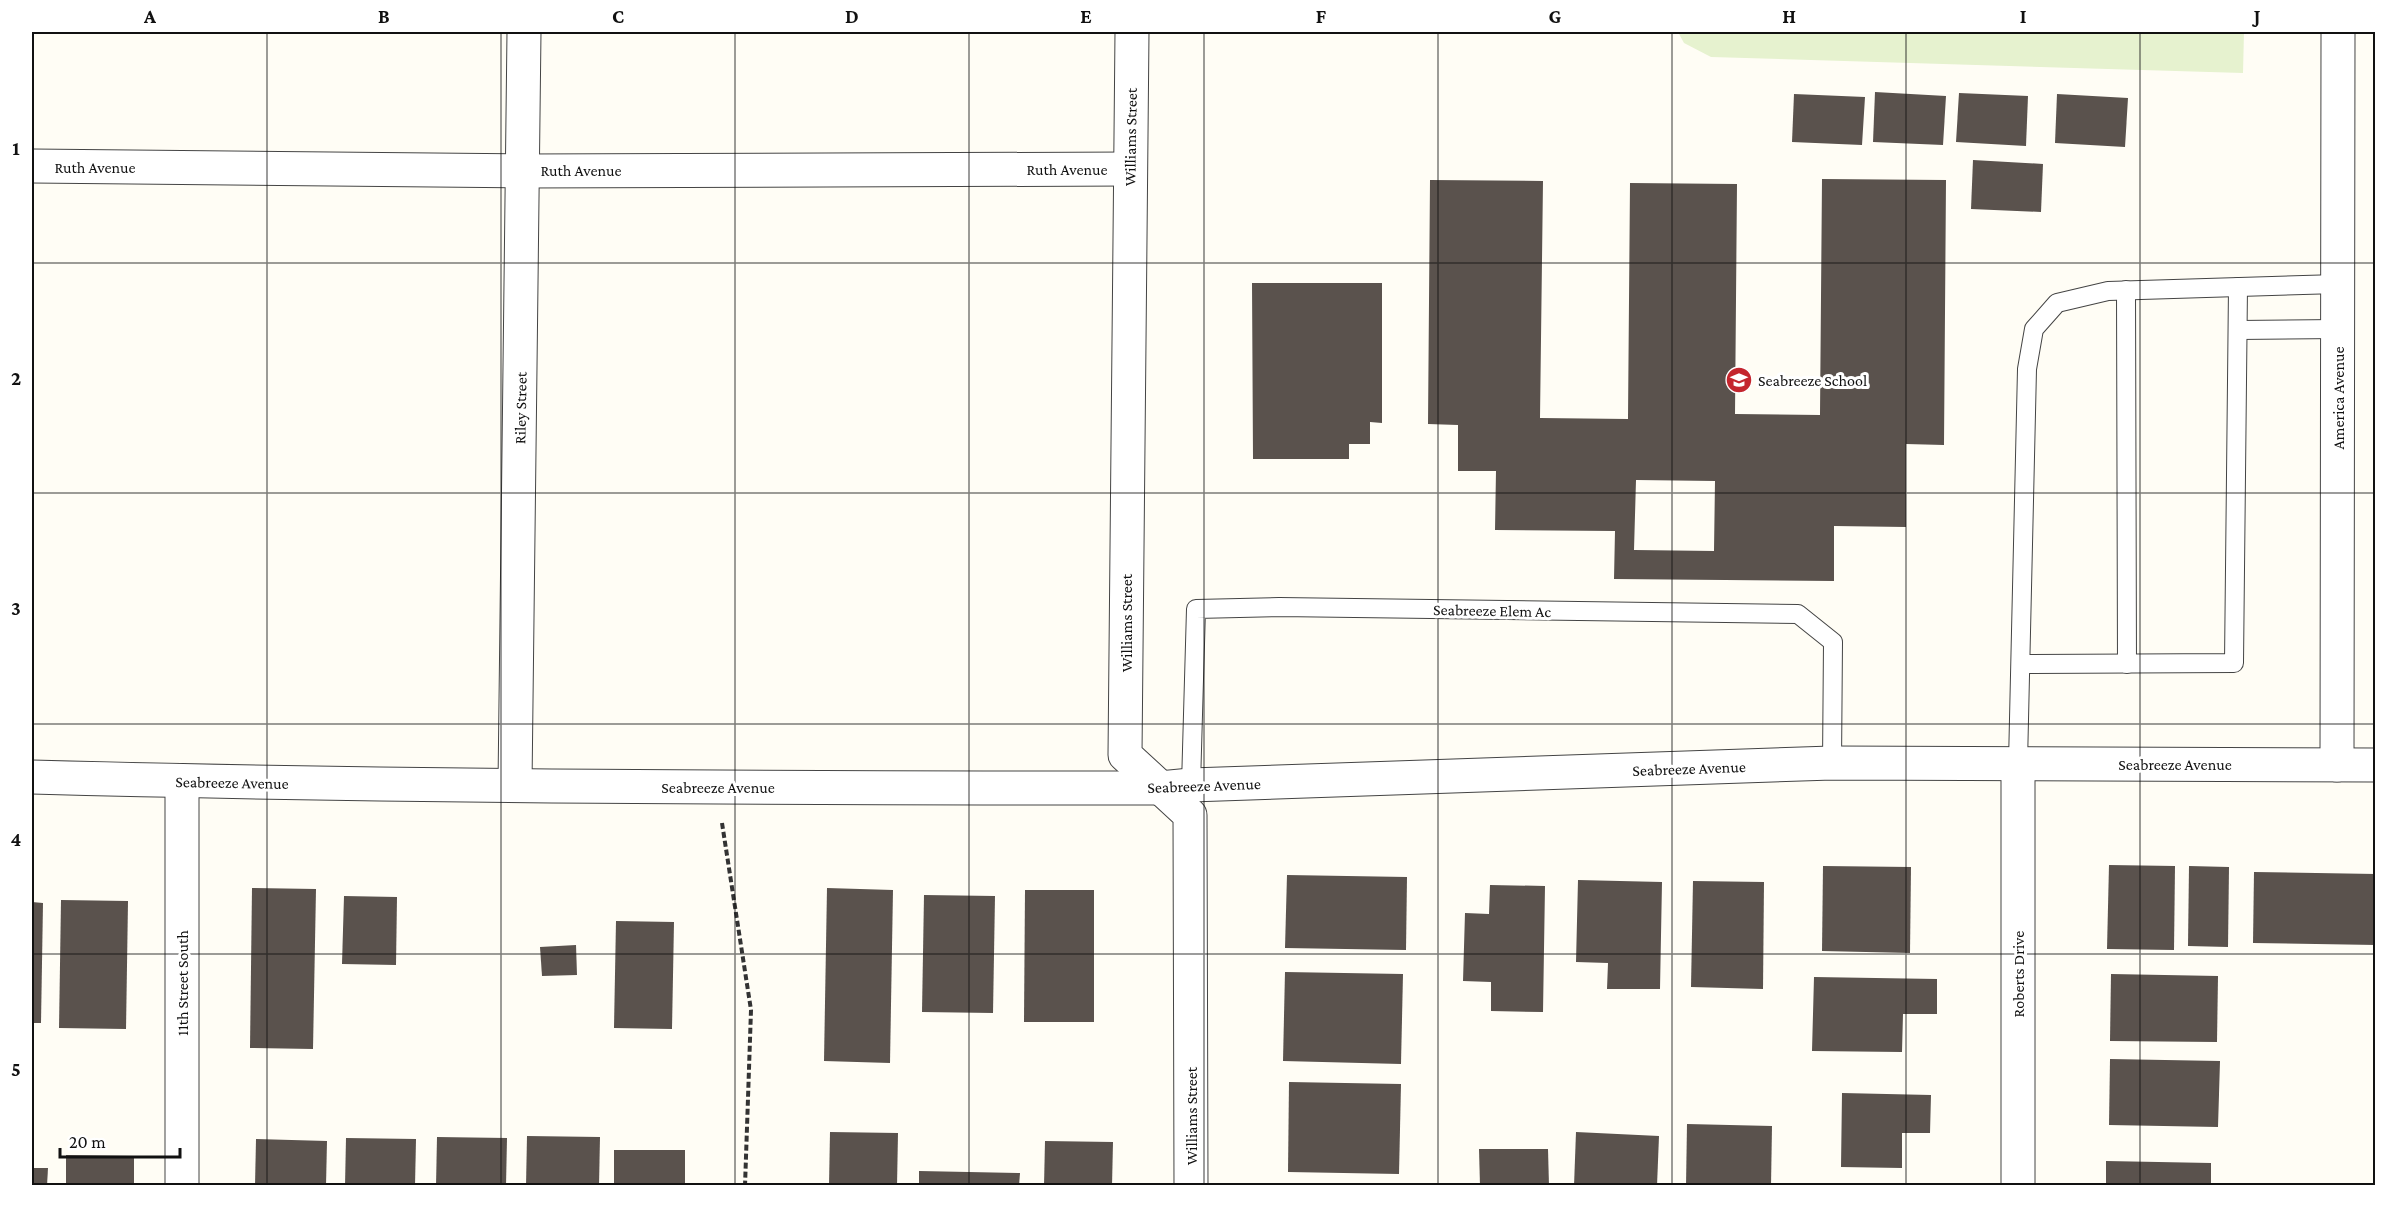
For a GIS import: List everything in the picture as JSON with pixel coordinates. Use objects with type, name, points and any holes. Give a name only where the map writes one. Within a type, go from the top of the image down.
[{"type":"street","name":"Riley Street","points":[[515,785],[524,32]]},
{"type":"street","name":"Williams Street","points":[[1132,32],[1125,755],[1176,786],[1190,815],[1191,1185]]},
{"type":"street","name":"America Avenue","points":[[2337,765],[2338,32]]},
{"type":"street","name":"Ruth Avenue","points":[[32,166],[523,171],[1130,169]]},
{"type":"street","name":"Roberts Drive","points":[[2018,1185],[2019,763]]},
{"type":"street","name":"Seabreeze Avenue","points":[[32,777],[718,788],[1176,786],[1832,764],[2376,765]]},
{"type":"street","name":"11th Street South","points":[[182,781],[182,1185]]},
{"type":"lane","points":[[2019,763],[2026,369],[2034,329],[2057,303],[2108,291],[2338,284]]},
{"type":"lane","points":[[2021,664],[2234,663],[2238,287]]},
{"type":"lane","points":[[2126,290],[2127,664]]},
{"type":"lane","points":[[2238,330],[2338,329]]},
{"type":"lane","name":"Seabreeze Elem Ac","points":[[1176,786],[1196,609],[1279,607],[1798,614],[1833,642],[1832,764]]},
{"type":"path","points":[[718,788],[751,1010],[746,1185]]},
{"type":"green space","points":[[1678,32],[2244,32],[2243,73],[1711,57],[1684,43]]},
{"type":"building","points":[[1875,92],[1946,96],[1943,145],[1873,142]]},
{"type":"building","points":[[1959,93],[2028,96],[2026,146],[1956,142]]},
{"type":"building","points":[[1794,94],[1865,97],[1862,145],[1792,142]]},
{"type":"building","points":[[2057,94],[2128,98],[2125,147],[2055,143]]},
{"type":"building","points":[[1973,160],[2043,164],[2041,212],[1971,209]]},
{"type":"building","points":[[1822,179],[1946,180],[1944,445],[1906,444],[1906,527],[1834,526],[1834,581],[1614,579],[1615,531],[1495,530],[1496,471],[1458,471],[1458,425],[1428,424],[1430,180],[1543,181],[1540,418],[1628,419],[1630,183],[1737,184],[1735,414],[1820,415]],"holes":[[[1636,480],[1715,481],[1714,551],[1634,550]]]},
{"type":"building","points":[[1252,283],[1382,283],[1382,423],[1370,422],[1370,444],[1349,444],[1349,459],[1253,459]]},
{"type":"building","points":[[2109,865],[2175,866],[2174,950],[2107,949]]},
{"type":"building","points":[[1823,866],[1911,867],[1910,953],[1822,951]]},
{"type":"building","points":[[2189,866],[2229,867],[2228,947],[2188,946]]},
{"type":"building","points":[[2254,872],[2376,874],[2376,945],[2253,943]]},
{"type":"building","points":[[1287,875],[1407,877],[1406,950],[1285,948]]},
{"type":"building","points":[[1578,880],[1662,882],[1660,989],[1607,989],[1608,963],[1576,962]]},
{"type":"building","points":[[1693,881],[1764,882],[1763,989],[1691,987]]},
{"type":"building","points":[[1490,885],[1545,886],[1543,1012],[1491,1011],[1491,982],[1463,981],[1465,913],[1489,914]]},
{"type":"building","points":[[252,888],[316,889],[313,1049],[250,1048]]},
{"type":"building","points":[[827,888],[893,890],[890,1063],[824,1061]]},
{"type":"building","points":[[1025,890],[1094,890],[1094,1022],[1024,1022]]},
{"type":"building","points":[[924,895],[995,896],[993,1013],[922,1012]]},
{"type":"building","points":[[344,896],[397,897],[396,965],[342,964]]},
{"type":"building","points":[[61,900],[128,901],[126,1029],[59,1028]]},
{"type":"building","points":[[32,902],[43,903],[41,1023],[32,1023]]},
{"type":"building","points":[[616,921],[674,922],[672,1029],[614,1028]]},
{"type":"building","points":[[576,945],[577,975],[542,976],[540,947]]},
{"type":"building","points":[[1285,972],[1403,974],[1401,1064],[1283,1061]]},
{"type":"building","points":[[2111,974],[2218,976],[2217,1042],[2110,1041]]},
{"type":"building","points":[[1814,977],[1937,979],[1937,1014],[1903,1014],[1902,1052],[1812,1051]]},
{"type":"building","points":[[2110,1059],[2220,1061],[2218,1127],[2109,1125]]},
{"type":"building","points":[[1289,1082],[1401,1084],[1399,1174],[1288,1172]]},
{"type":"building","points":[[1842,1093],[1931,1095],[1930,1133],[1902,1133],[1902,1168],[1841,1167]]},
{"type":"building","points":[[1687,1124],[1772,1126],[1771,1186],[1686,1186]]},
{"type":"building","points":[[830,1132],[898,1133],[897,1186],[829,1186]]},
{"type":"building","points":[[1576,1132],[1659,1136],[1657,1186],[1574,1186]]},
{"type":"building","points":[[527,1136],[600,1137],[599,1186],[526,1186]]},
{"type":"building","points":[[437,1137],[507,1138],[506,1186],[436,1186]]},
{"type":"building","points":[[346,1138],[416,1139],[415,1186],[345,1186]]},
{"type":"building","points":[[256,1139],[327,1141],[326,1186],[255,1186]]},
{"type":"building","points":[[1045,1141],[1113,1142],[1112,1186],[1044,1186]]},
{"type":"building","points":[[1479,1149],[1548,1149],[1549,1186],[1480,1186]]},
{"type":"building","points":[[614,1150],[685,1150],[685,1186],[614,1186]]},
{"type":"building","points":[[66,1155],[134,1156],[134,1186],[66,1186]]},
{"type":"building","points":[[2106,1161],[2211,1163],[2211,1186],[2106,1186]]},
{"type":"building","points":[[32,1168],[48,1168],[47,1186],[32,1186]]},
{"type":"building","points":[[919,1171],[1020,1173],[1019,1186],[919,1186]]},
{"type":"place","name":"Seabreeze School","points":[[1739,380]]}]
